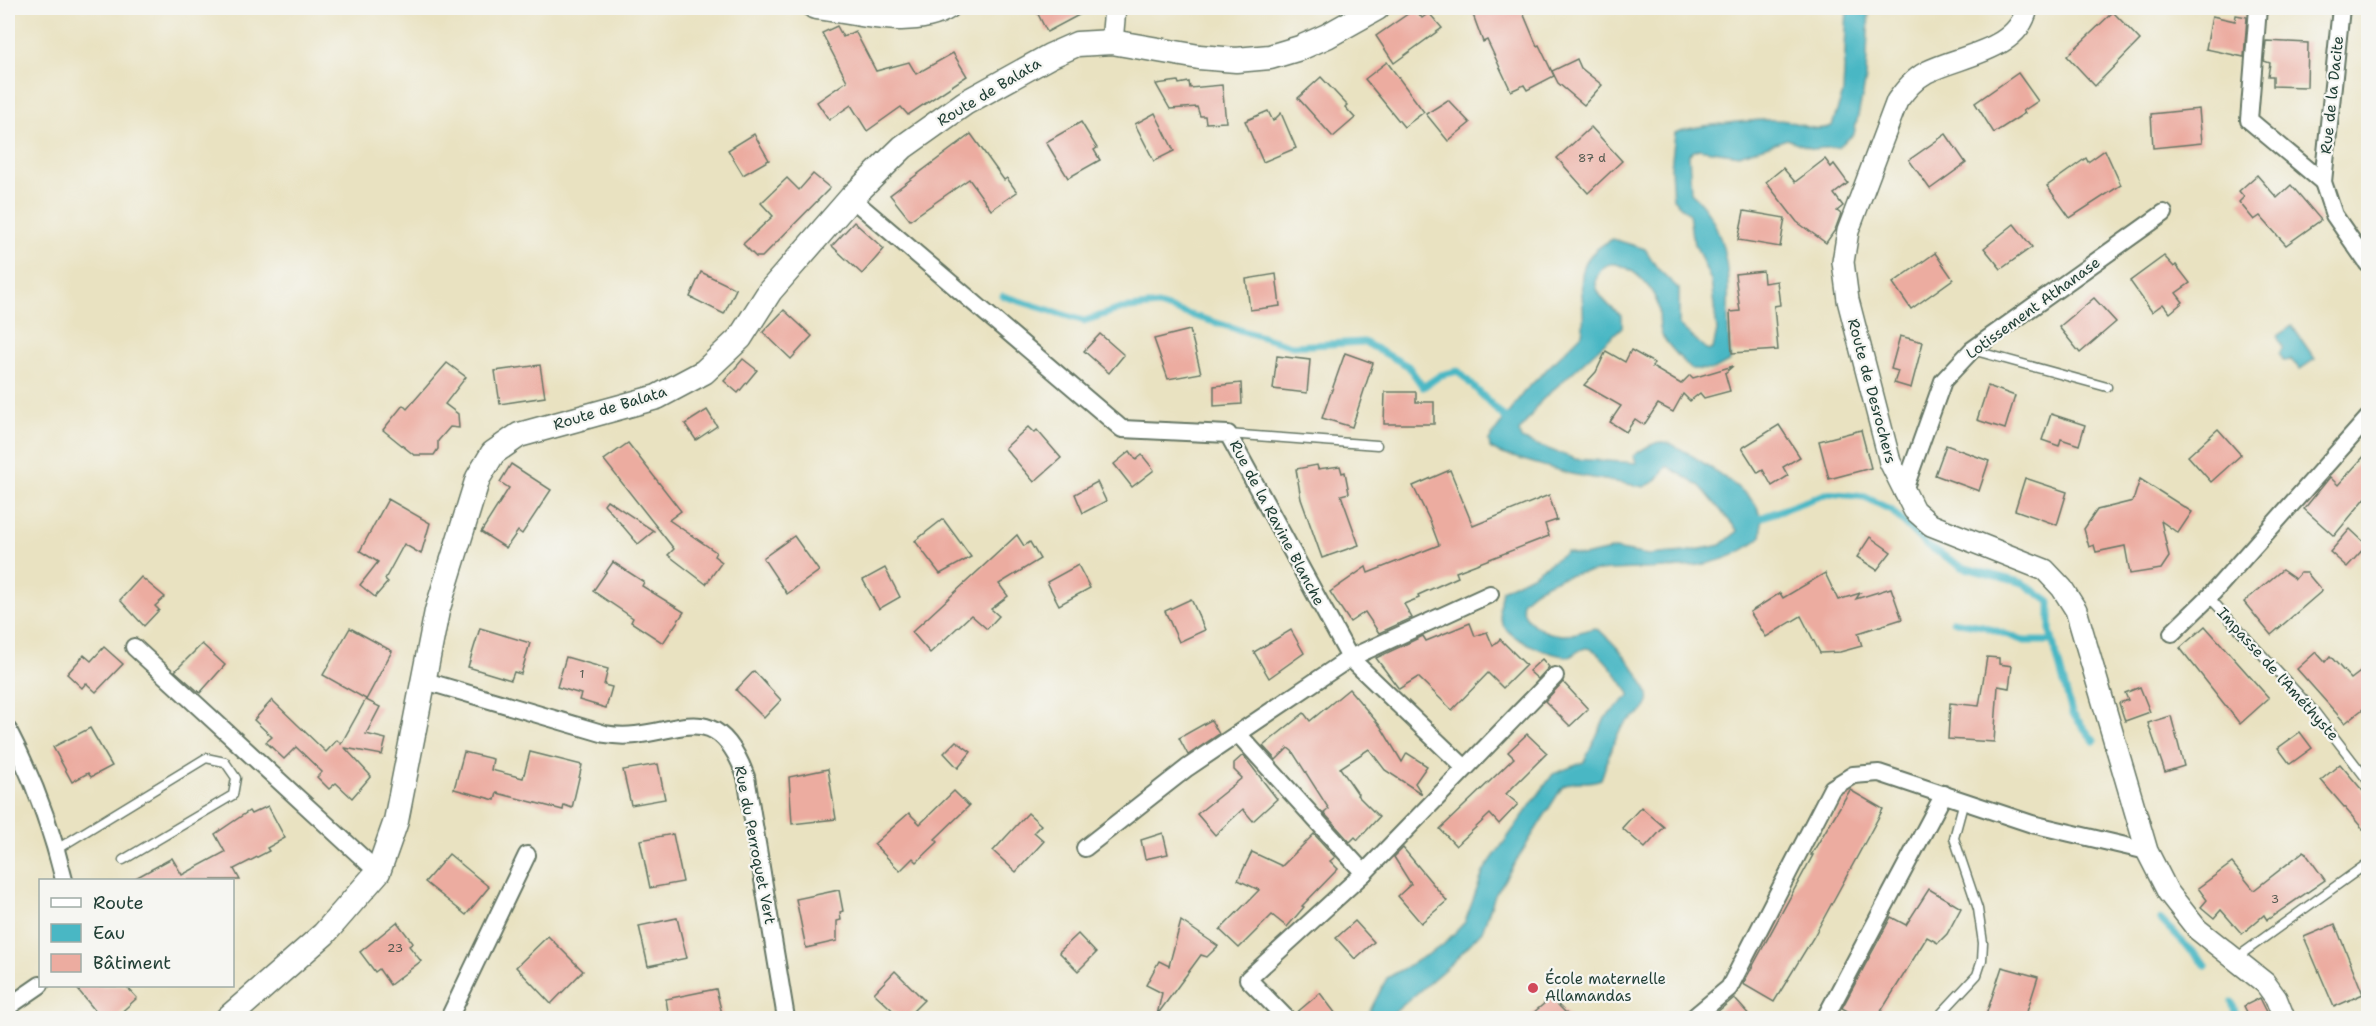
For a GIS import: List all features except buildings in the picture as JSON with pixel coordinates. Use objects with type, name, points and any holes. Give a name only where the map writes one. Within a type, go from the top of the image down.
[{"type":"main road","name":"Route de Balata","points":[[228,1018],[324,934],[378,872],[396,821],[437,611],[478,478],[493,453],[519,435],[657,397],[704,372],[740,338],[770,291],[851,198],[903,147],[965,103],[1050,56],[1077,44],[1112,42],[1199,57],[1236,60],[1270,57],[1300,48],[1327,36],[1377,8]]},
{"type":"street","points":[[814,8],[915,21],[949,8]]},
{"type":"street","points":[[1112,42],[1115,8]]},
{"type":"street","name":"Route de Desrochers","points":[[2027,8],[2018,29],[2004,40],[1927,72],[1910,83],[1897,101],[1848,231],[1843,262],[1848,300],[1890,462],[1903,493],[1914,510],[1931,525],[2045,570],[2062,588],[2079,620],[2147,851],[2168,892],[2197,929],[2233,960],[2265,983],[2276,998],[2284,1018]]},
{"type":"street","name":"Rue de la Dacite","points":[[2258,8],[2249,120],[2323,182]]},
{"type":"street","name":"Rue de la Dacite","points":[[2341,8],[2323,182],[2334,215],[2368,264]]},
{"type":"street","name":"Rue de la Ravine Blanche","points":[[851,198],[1122,429],[1228,434],[1350,658],[1465,768]]},
{"type":"street","name":"Lotissement Athanase","points":[[1903,493],[1944,381],[1972,350],[2164,213]]},
{"type":"street","name":"Impasse de l'Améthyste","points":[[2172,633],[2209,597],[2368,418]]},
{"type":"street","points":[[1085,848],[1187,768],[1350,658],[1490,594]]},
{"type":"street","points":[[134,647],[378,872]]},
{"type":"street","points":[[1286,1018],[1248,979],[1364,873],[1555,676]]},
{"type":"street","name":"Rue du Perroquet Vert","points":[[422,680],[623,737],[692,725],[709,728],[729,742],[746,777],[786,1018]]},
{"type":"street","points":[[8,730],[57,849],[64,879]]},
{"type":"street","points":[[1239,735],[1364,873]]},
{"type":"street","points":[[1693,1018],[1730,988],[1832,788],[1853,775],[1879,773],[2032,824],[2147,851]]},
{"type":"street","points":[[1825,1018],[1944,794]]},
{"type":"street","points":[[449,1018],[527,855]]},
{"type":"street","points":[[8,1007],[39,986]]},
{"type":"lane","points":[[1972,350],[2107,387]]},
{"type":"lane","points":[[1228,434],[1377,445]]},
{"type":"lane","name":"Impasse de l'Améthyste","points":[[2209,597],[2315,712],[2368,781]]},
{"type":"lane","points":[[57,849],[206,759],[225,762],[236,778],[233,795],[123,860]]},
{"type":"lane","points":[[1938,1018],[1977,975],[1982,960],[1983,943],[1978,909],[1954,838],[1964,801]]},
{"type":"lane","points":[[2233,960],[2368,863]]},
{"type":"water","points":[[1847,8],[1869,8],[1866,79],[1854,134],[1838,147],[1813,149],[1787,139],[1739,155],[1698,149],[1689,154],[1691,193],[1711,217],[1723,246],[1728,278],[1730,361],[1714,370],[1691,369],[1661,334],[1657,303],[1647,285],[1625,267],[1608,264],[1598,275],[1597,288],[1610,307],[1622,316],[1622,327],[1541,401],[1519,432],[1521,439],[1575,459],[1637,463],[1633,456],[1647,447],[1659,442],[1671,444],[1712,469],[1750,498],[1756,505],[1760,516],[1761,537],[1734,555],[1704,564],[1575,574],[1546,584],[1522,602],[1529,621],[1548,632],[1566,635],[1595,628],[1602,633],[1620,650],[1637,673],[1648,694],[1648,702],[1644,710],[1622,727],[1618,733],[1601,779],[1570,783],[1561,789],[1495,895],[1482,931],[1453,962],[1388,1018],[1366,1018],[1387,978],[1442,946],[1465,922],[1484,870],[1553,774],[1584,762],[1605,718],[1629,696],[1629,692],[1610,666],[1592,649],[1583,649],[1570,657],[1562,656],[1532,646],[1513,636],[1506,630],[1500,619],[1499,606],[1502,590],[1532,575],[1566,552],[1583,556],[1615,549],[1648,555],[1685,552],[1721,545],[1738,531],[1700,486],[1667,466],[1656,481],[1644,487],[1571,474],[1499,453],[1490,448],[1489,440],[1523,393],[1582,334],[1584,320],[1581,282],[1583,270],[1588,259],[1597,249],[1613,239],[1645,249],[1657,268],[1679,289],[1679,325],[1708,351],[1713,349],[1717,331],[1711,281],[1692,237],[1689,214],[1673,199],[1671,168],[1675,133],[1708,126],[1769,120],[1785,121],[1811,128],[1832,126],[1843,93]]},
{"type":"water","points":[[1946,8],[2008,8],[2008,13],[1960,11]]},
{"type":"water","points":[[2292,326],[2315,359],[2300,369],[2291,360],[2284,361],[2279,354],[2283,347],[2277,336]]},
{"type":"waterway","points":[[1003,296],[1084,321],[1120,309],[1158,305],[1292,346],[1364,342],[1408,366],[1423,387],[1441,375],[1458,371],[1505,418],[1511,416]]},
{"type":"waterway","points":[[1752,518],[1760,518],[1828,493],[1865,497],[1891,510],[1925,544],[1962,567],[2023,583],[2050,602],[2050,631],[2072,713],[2094,741]]},
{"type":"waterway","points":[[1953,621],[1983,626],[2024,641],[2052,641]]},
{"type":"waterway","points":[[2161,920],[2206,966]]},
{"type":"waterway","points":[[2232,1002],[2237,1018]]},
{"type":"place","name":"École maternelle Allamandas","points":[[1533,988]]}]
